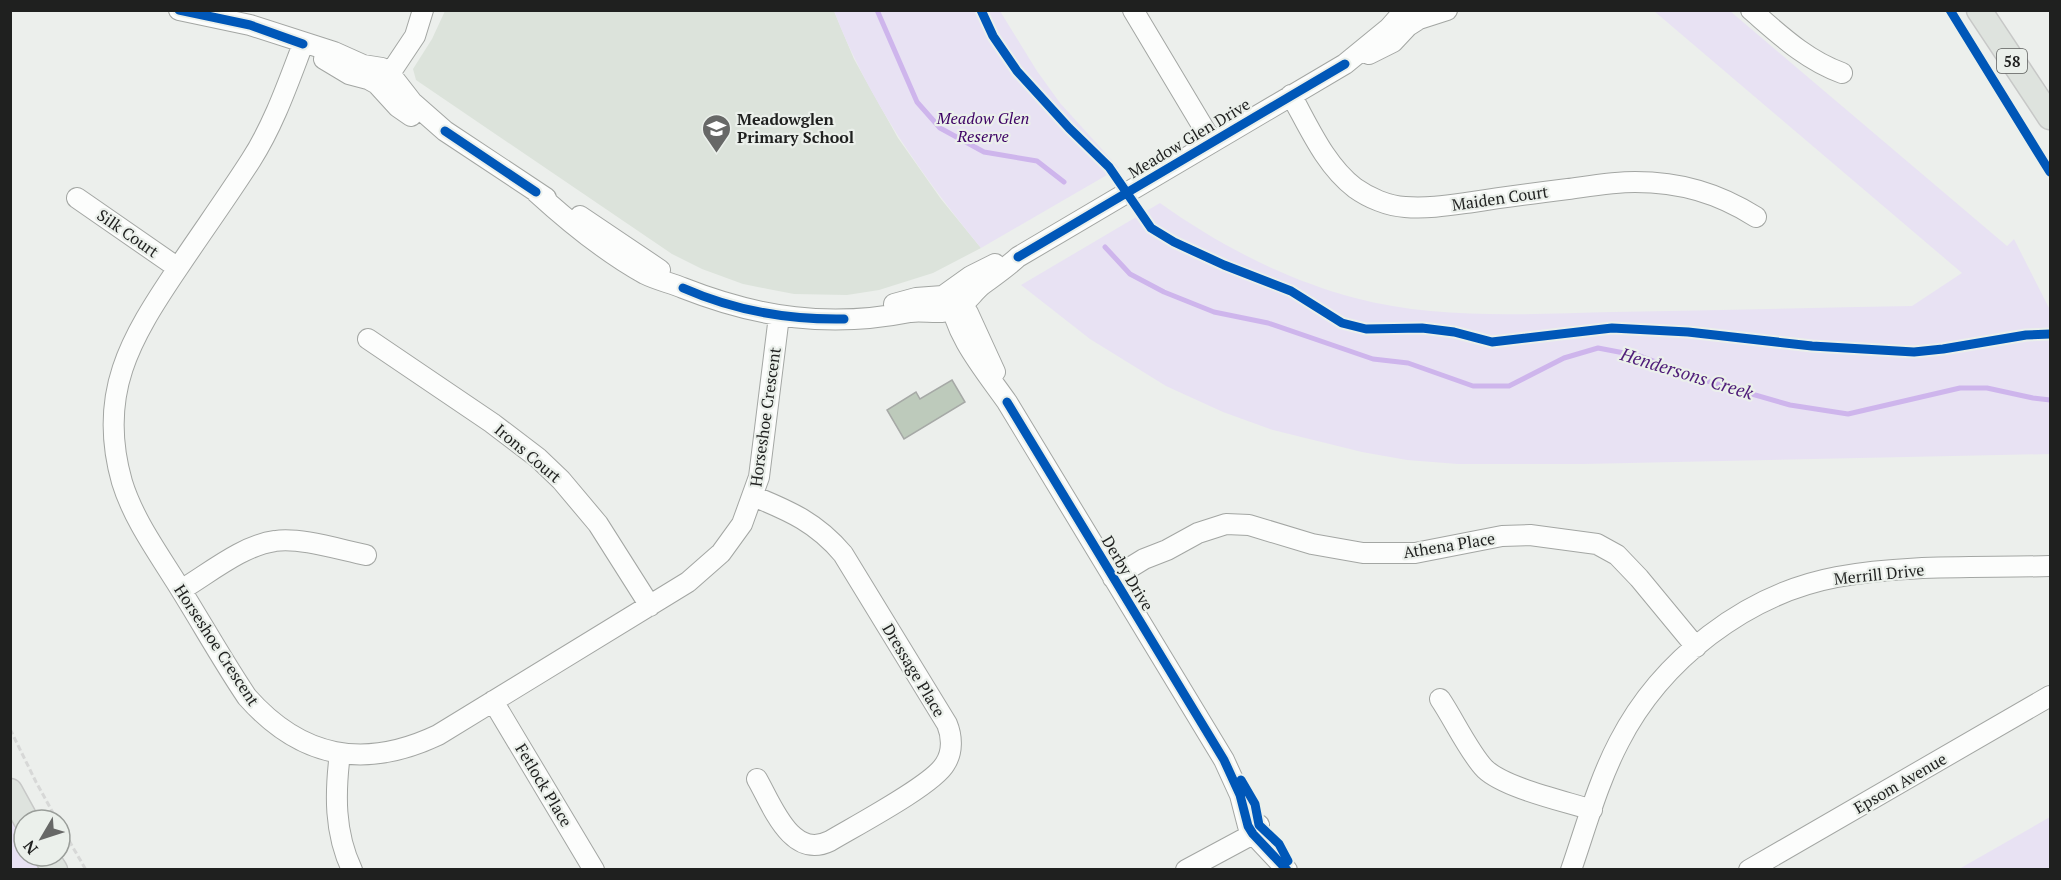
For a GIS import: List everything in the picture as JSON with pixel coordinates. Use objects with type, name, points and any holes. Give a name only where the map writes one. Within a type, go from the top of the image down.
[{"type":"main road","name":"58","points":[[1978,10],[2048,114]]},
{"type":"main road","name":"58","points":[[1994,10],[2048,114]]},
{"type":"main road","points":[[10,791],[19,808]]},
{"type":"street","name":"Meadow Glen Drive","points":[[178,10],[250,26],[303,44],[338,69],[349,74],[368,79],[383,75],[398,107],[445,131],[536,192],[573,226],[648,275],[751,312],[779,316],[844,319],[912,298],[937,297],[954,303],[984,269],[1018,257],[1345,63],[1384,48],[1412,13],[1447,10]]},
{"type":"street","points":[[1133,10],[1212,142]]},
{"type":"street","points":[[1751,10],[1814,61],[1842,73]]},
{"type":"street","points":[[383,75],[422,12]]},
{"type":"street","name":"Horseshoe Crescent","points":[[303,44],[273,121],[263,140],[149,310],[128,350],[118,382],[113,425],[117,462],[131,506],[181,590],[247,697],[262,714],[283,731],[302,742],[340,753],[377,755],[406,749],[438,735],[650,606],[711,564],[737,531],[753,496],[762,461],[779,316]]},
{"type":"street","name":"Maiden Court","points":[[1291,95],[1324,153],[1341,176],[1356,189],[1386,203],[1403,207],[1440,206],[1584,186],[1634,182],[1677,186],[1700,191],[1732,203],[1756,217]]},
{"type":"street","name":"Silk Court","points":[[77,198],[178,268]]},
{"type":"street","name":"Derby Drive","points":[[954,303],[984,345],[1007,402],[1224,760],[1253,828],[1287,870]]},
{"type":"street","name":"Irons Court","points":[[368,339],[517,440],[554,473],[598,524],[650,606]]},
{"type":"street","name":"Dressage Place","points":[[753,496],[805,520],[821,531],[843,554],[947,724],[951,747],[946,764],[931,779],[830,841],[817,845],[803,843],[786,830],[757,779]]},
{"type":"street","name":"Athena Place","points":[[1116,583],[1144,559],[1167,550],[1198,533],[1226,524],[1261,527],[1284,536],[1336,550],[1363,554],[1415,553],[1516,534],[1598,544],[1617,555],[1696,647]]},
{"type":"street","points":[[181,590],[243,552],[274,541],[291,540],[366,555]]},
{"type":"street","name":"Merrill Drive","points":[[1571,870],[1607,765],[1634,717],[1653,691],[1696,647],[1751,608],[1797,588],[1863,572],[2050,566]]},
{"type":"street","name":"Epsom Avenue","points":[[1749,870],[2050,696]]},
{"type":"street","points":[[1440,699],[1477,759],[1495,777],[1592,810]]},
{"type":"street","name":"Fetlock Place","points":[[493,701],[594,870]]},
{"type":"street","points":[[340,753],[337,808],[343,847],[351,870]]},
{"type":"street","points":[[1192,866],[1253,828],[1279,844],[1292,870]]},
{"type":"path","points":[[10,729],[50,808]]},
{"type":"path","points":[[72,846],[86,870]]},
{"type":"shaded area","name":"Meadowglen Primary School","points":[[445,11],[834,11],[854,59],[898,138],[941,199],[981,248],[933,273],[879,290],[847,295],[794,294],[743,284],[702,269],[672,254],[416,80],[413,69],[432,39]]},
{"type":"green space","name":"Meadow Glen Reserve","points":[[834,11],[1000,11],[1060,103],[1119,168],[981,248],[917,164],[880,106]]},
{"type":"green space","points":[[1654,11],[1730,11],[2007,246],[2014,239],[2050,310],[2050,454],[1583,464],[1458,464],[1407,460],[1362,452],[1273,430],[1223,412],[1166,386],[1090,339],[1021,285],[1160,203],[1229,247],[1303,281],[1355,298],[1386,305],[1451,313],[1516,314],[1912,306],[1962,273]]},
{"type":"green space","points":[[10,817],[12,819],[12,868],[50,869],[11,869]]},
{"type":"green space","points":[[2050,817],[2050,869],[1959,869]]},
{"type":"building","points":[[952,380],[965,402],[904,439],[887,410],[916,392],[920,399]]},
{"type":"waterway","name":"Hendersons Creek","points":[[877,10],[917,102],[940,128],[984,152],[1037,161],[1064,182]]},
{"type":"waterway","name":"Hendersons Creek","points":[[1105,247],[1130,274],[1164,292],[1214,312],[1268,323],[1373,359],[1408,363],[1473,386],[1509,386],[1564,358],[1598,348],[1640,356],[1710,382],[1790,405],[1848,414],[1960,388],[1987,388],[2050,400]]},
{"type":"cycle path","points":[[179,10],[250,25],[303,44]]},
{"type":"cycle path","points":[[981,10],[993,36],[1017,71],[1069,128],[1109,167],[1151,228],[1174,242],[1224,265],[1291,291],[1342,323],[1366,329],[1422,328],[1454,332],[1492,342],[1612,328],[1688,332],[1812,346],[1914,352],[2026,335],[2050,334]]},
{"type":"cycle path","points":[[1950,10],[2050,172]]},
{"type":"cycle path","points":[[1018,257],[1345,64]]},
{"type":"cycle path","points":[[445,131],[536,192]]},
{"type":"cycle path","points":[[683,288],[722,303],[782,316],[844,319]]},
{"type":"cycle path","points":[[1007,402],[1224,760],[1240,795],[1248,826],[1287,870]]},
{"type":"cycle path","points":[[1241,780],[1255,804],[1259,825],[1279,844],[1288,861]]},
{"type":"place","name":"Meadowglen Primary School","points":[[716,154]]}]
